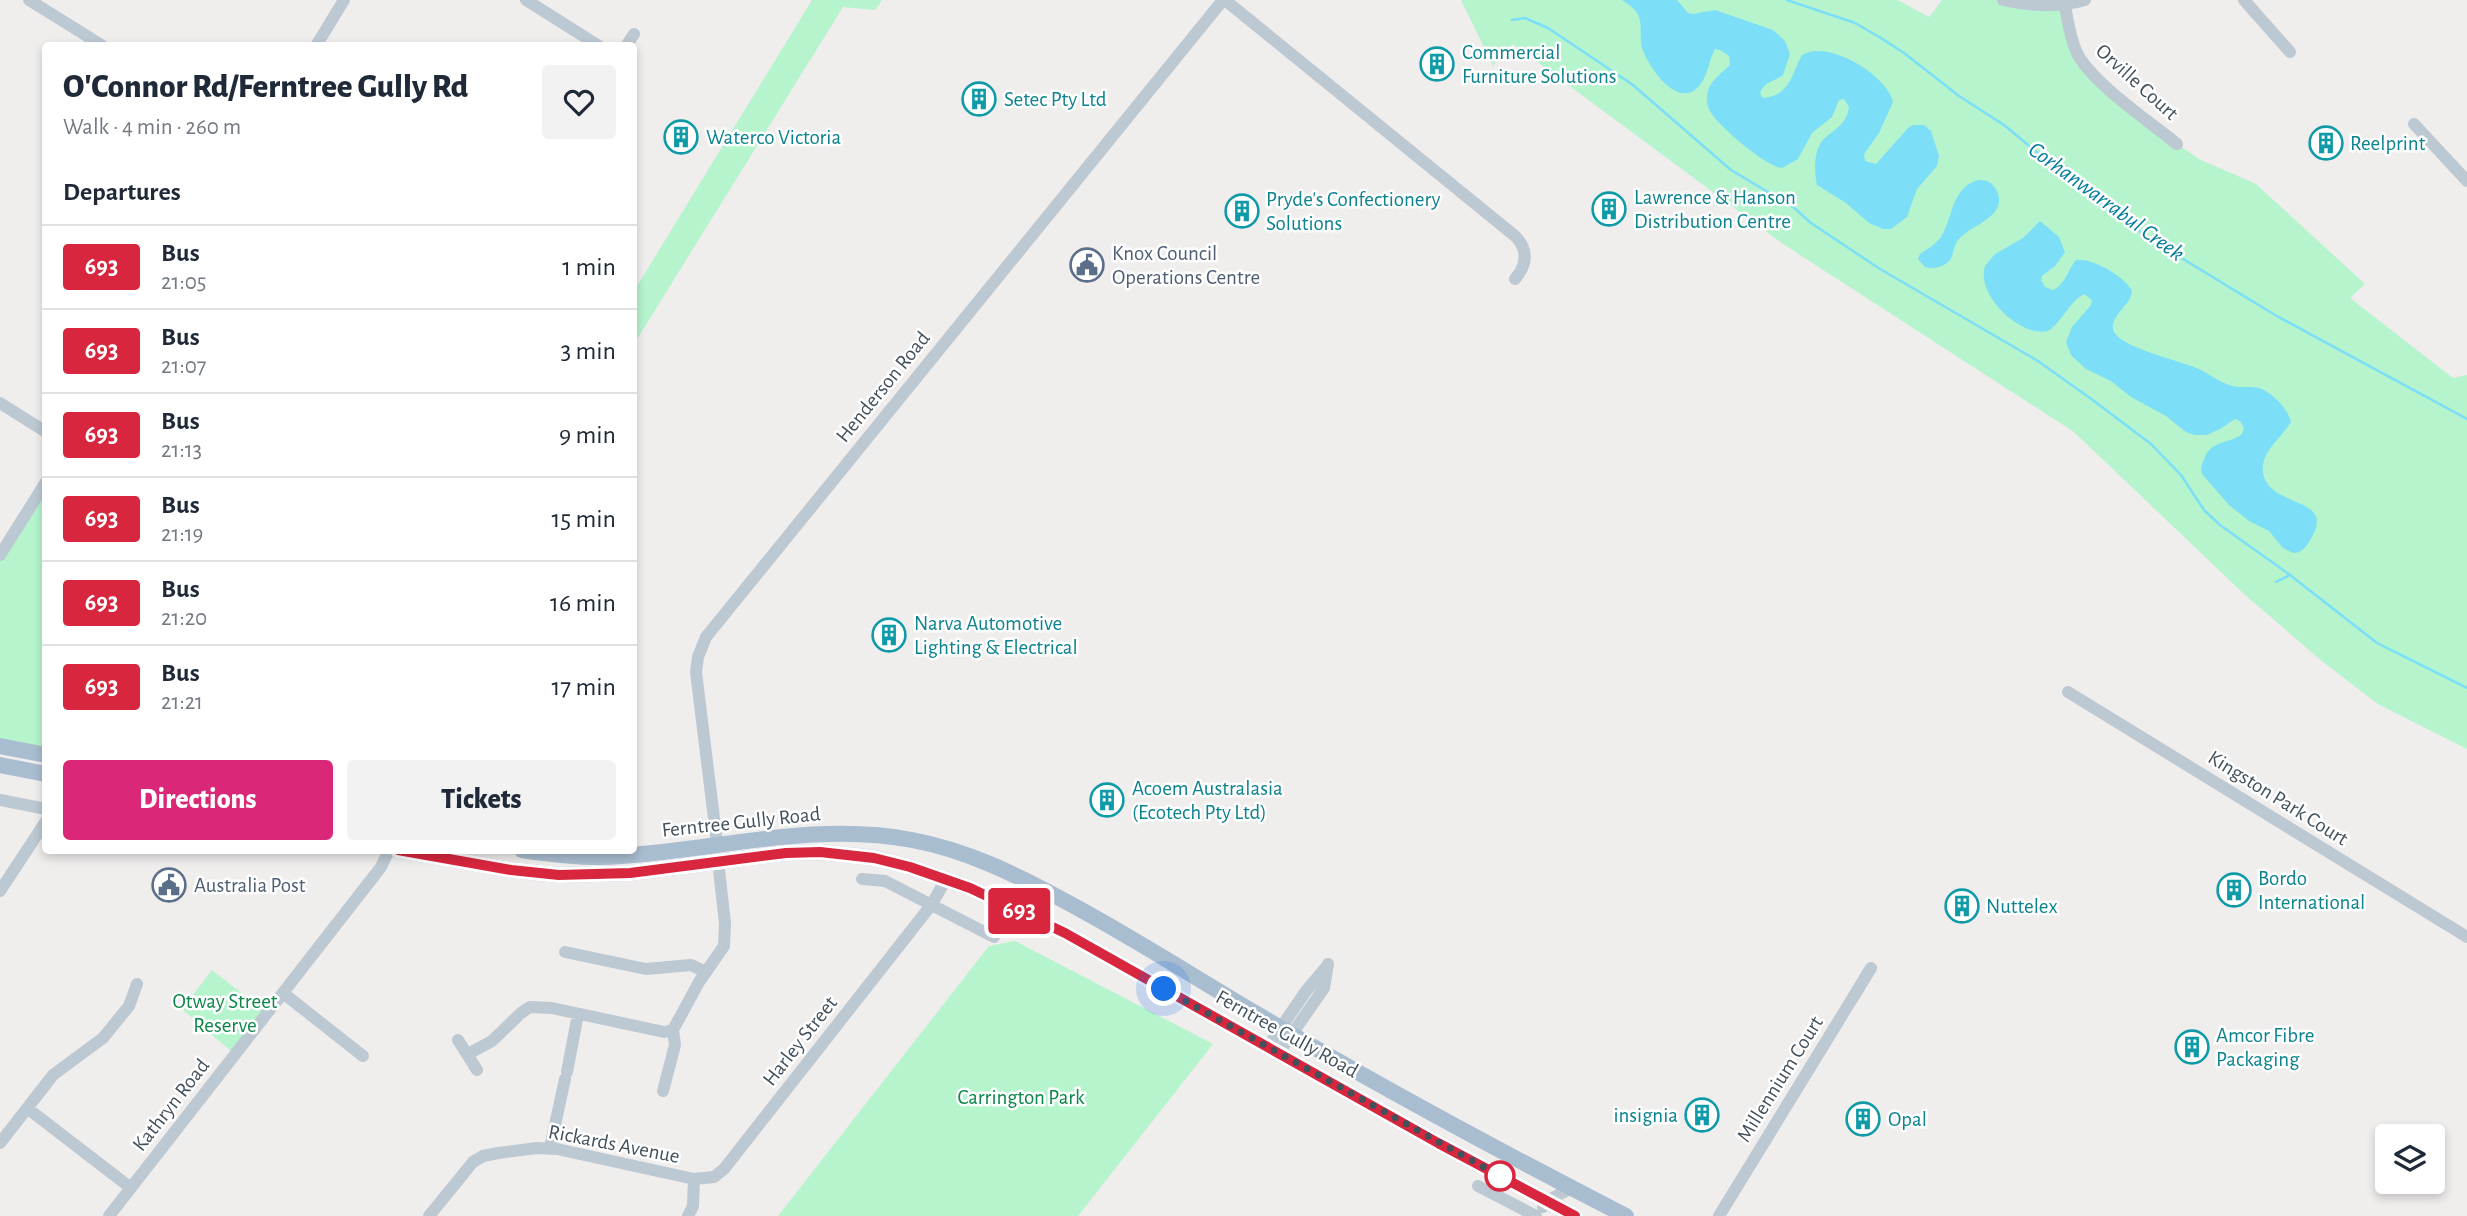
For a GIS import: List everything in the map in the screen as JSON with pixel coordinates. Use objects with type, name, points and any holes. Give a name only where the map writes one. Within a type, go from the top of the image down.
[{"type":"main road","points":[[0,746],[42,754]]},
{"type":"main road","points":[[0,765],[42,773]]},
{"type":"main road","name":"Ferntree Gully Road","points":[[637,853],[838,833],[892,837],[961,853],[986,862],[1028,881],[1113,927],[1287,1031],[1461,1129],[1626,1216]]},
{"type":"main road","points":[[717,844],[718,861]]},
{"type":"main road","name":"Ferntree Gully Road","points":[[420,854],[504,869],[559,875],[630,873],[786,853],[847,854],[910,867],[946,879],[1065,933],[1272,1051],[1546,1201],[1564,1214]]},
{"type":"main road","points":[[946,879],[961,853]]},
{"type":"main road","name":"Ferntree Gully Road","points":[[551,854],[601,857],[628,854]]},
{"type":"street","points":[[29,0],[97,42]]},
{"type":"street","points":[[318,42],[344,0]]},
{"type":"street","points":[[526,0],[593,42]]},
{"type":"street","points":[[2003,0],[2065,6],[2085,0]]},
{"type":"street","points":[[2244,0],[2290,52]]},
{"type":"street","points":[[1222,1],[1515,236],[1523,245],[1525,255],[1524,267],[1515,279]]},
{"type":"street","name":"Henderson Road","points":[[717,844],[696,672],[698,657],[706,637],[1222,1]]},
{"type":"street","name":"Orville Court","points":[[2065,6],[2073,43],[2085,65],[2177,144]]},
{"type":"street","points":[[2414,124],[2467,181]]},
{"type":"street","points":[[0,403],[42,429]]},
{"type":"street","points":[[0,555],[42,488]]},
{"type":"street","name":"Kingston Park Court","points":[[2068,692],[2467,937]]},
{"type":"street","points":[[0,800],[42,808]]},
{"type":"street","points":[[0,891],[42,827]]},
{"type":"street","name":"Kathryn Road","points":[[109,1216],[384,864],[388,854]]},
{"type":"street","points":[[663,1091],[675,1045],[673,1030],[706,972],[722,950],[725,940],[718,861]]},
{"type":"street","points":[[862,879],[886,881],[994,937]]},
{"type":"street","name":"Harley Street","points":[[694,1179],[714,1177],[724,1169],[932,904],[946,879]]},
{"type":"street","points":[[565,952],[646,969],[691,965],[706,972]]},
{"type":"street","points":[[1272,1051],[1324,988],[1328,964],[1287,1031]]},
{"type":"street","name":"Millennium Court","points":[[1719,1214],[1871,968]]},
{"type":"street","points":[[0,1143],[58,1071],[103,1038],[129,1006],[137,984]]},
{"type":"street","points":[[283,993],[363,1056]]},
{"type":"street","points":[[468,1054],[492,1041],[530,1007],[544,1007],[664,1032],[673,1030]]},
{"type":"street","points":[[550,1148],[578,1014]]},
{"type":"street","points":[[458,1040],[477,1070]]},
{"type":"street","points":[[27,1108],[131,1188]]},
{"type":"street","name":"Rickards Avenue","points":[[429,1216],[463,1172],[478,1158],[498,1153],[550,1148],[694,1179]]},
{"type":"street","points":[[688,1216],[693,1206],[694,1179]]},
{"type":"street","points":[[1478,1186],[1537,1216],[1546,1201],[1571,1188]]},
{"type":"street","points":[[1564,1214],[1571,1188]]},
{"type":"green space","points":[[812,0],[882,0],[875,10],[843,7],[637,339],[637,286]]},
{"type":"green space","points":[[1461,0],[1898,0],[1929,17],[1942,0],[2003,0],[2065,6],[2078,54],[2177,144],[2199,159],[2256,184],[2365,284],[2350,298],[2453,378],[2467,375],[2467,749],[2378,704],[2323,662],[2244,594],[2074,432],[1783,244],[1513,44],[1493,66]]},
{"type":"green space","points":[[42,487],[42,754],[0,746],[0,555]]},
{"type":"green space","name":"Carrington Park","points":[[1015,941],[1213,1044],[1078,1216],[778,1216],[989,946]]},
{"type":"green space","name":"Otway Street Reserve","points":[[212,970],[263,1010],[231,1051],[182,1009]]},
{"type":"water","points":[[1622,0],[1677,0],[1688,13],[1715,10],[1773,30],[1785,41],[1790,54],[1783,75],[1761,90],[1763,98],[1785,88],[1802,55],[1813,51],[1841,56],[1868,71],[1880,81],[1893,102],[1879,133],[1864,154],[1865,161],[1876,164],[1909,127],[1914,125],[1924,125],[1931,131],[1939,156],[1937,166],[1917,189],[1907,217],[1891,229],[1883,229],[1869,223],[1846,203],[1817,185],[1817,153],[1822,141],[1841,125],[1846,117],[1849,107],[1844,99],[1839,100],[1832,117],[1812,133],[1798,159],[1782,168],[1774,166],[1732,135],[1709,109],[1708,90],[1730,65],[1729,56],[1715,49],[1700,85],[1691,92],[1674,90],[1650,65],[1642,48],[1638,15]]},
{"type":"water","points":[[1979,180],[1990,182],[1995,188],[1998,207],[1987,219],[1959,239],[1947,263],[1936,268],[1925,267],[1918,259],[1920,254],[1941,237],[1954,203],[1963,189]]},
{"type":"water","points":[[2040,221],[2059,237],[2065,252],[2055,266],[2042,276],[2045,287],[2053,290],[2064,281],[2076,260],[2107,269],[2123,280],[2132,291],[2113,324],[2117,336],[2137,347],[2199,369],[2228,385],[2264,390],[2283,407],[2291,422],[2268,452],[2263,473],[2268,485],[2277,493],[2300,503],[2316,516],[2316,527],[2302,550],[2293,553],[2283,548],[2269,531],[2249,521],[2229,505],[2202,474],[2202,464],[2212,448],[2242,434],[2244,428],[2240,421],[2235,419],[2207,435],[2186,432],[2111,381],[2086,369],[2071,355],[2066,342],[2072,327],[2091,305],[2092,300],[2084,294],[2053,327],[2044,332],[2033,331],[2013,321],[1996,305],[1986,286],[1985,266],[1995,254],[2023,238]]},
{"type":"waterway","name":"Corhanwarrabul Creek","points":[[1787,0],[1855,23],[1881,38],[1959,96],[2004,125],[2087,194],[2152,240],[2275,315],[2467,419]]},
{"type":"waterway","points":[[1512,20],[1525,18],[1548,28],[1633,85],[1731,170],[1793,207],[1811,223],[1880,269],[2038,361],[2151,444],[2181,475],[2204,510],[2220,525],[2290,575]]},
{"type":"waterway","points":[[2276,582],[2290,575],[2377,643],[2467,688]]},
{"type":"bus line","name":"693","points":[[419,854],[511,870],[584,876],[630,873],[786,853],[820,852],[874,858],[910,867],[970,888],[1065,933],[1438,1143],[1575,1216]]},
{"type":"place","name":"Commercial Furniture Solutions","points":[[1437,64]]},
{"type":"place","name":"Setec Pty Ltd","points":[[979,99]]},
{"type":"place","name":"Waterco Victoria","points":[[681,137]]},
{"type":"place","name":"Reelprint","points":[[2326,143]]},
{"type":"place","name":"Lawrence & Hanson Distribution Centre","points":[[1609,209]]},
{"type":"place","name":"Pryde's Confectionery Solutions","points":[[1242,211]]},
{"type":"place","name":"Knox Council Operations Centre","points":[[1087,265]]},
{"type":"place","name":"Narva Automotive Lighting & Electrical","points":[[889,635]]},
{"type":"place","name":"Acoem Australasia (Ecotech Pty Ltd)","points":[[1107,800]]},
{"type":"place","name":"Australia Post","points":[[169,885]]},
{"type":"place","name":"Bordo International","points":[[2234,890]]},
{"type":"place","name":"Nuttelex","points":[[1962,906]]},
{"type":"place","name":"Amcor Fibre Packaging","points":[[2192,1047]]},
{"type":"place","name":"insignia","points":[[1702,1115]]},
{"type":"place","name":"Opal","points":[[1863,1119]]},
{"type":"route","points":[[1164,989],[1500,1176]]}]
